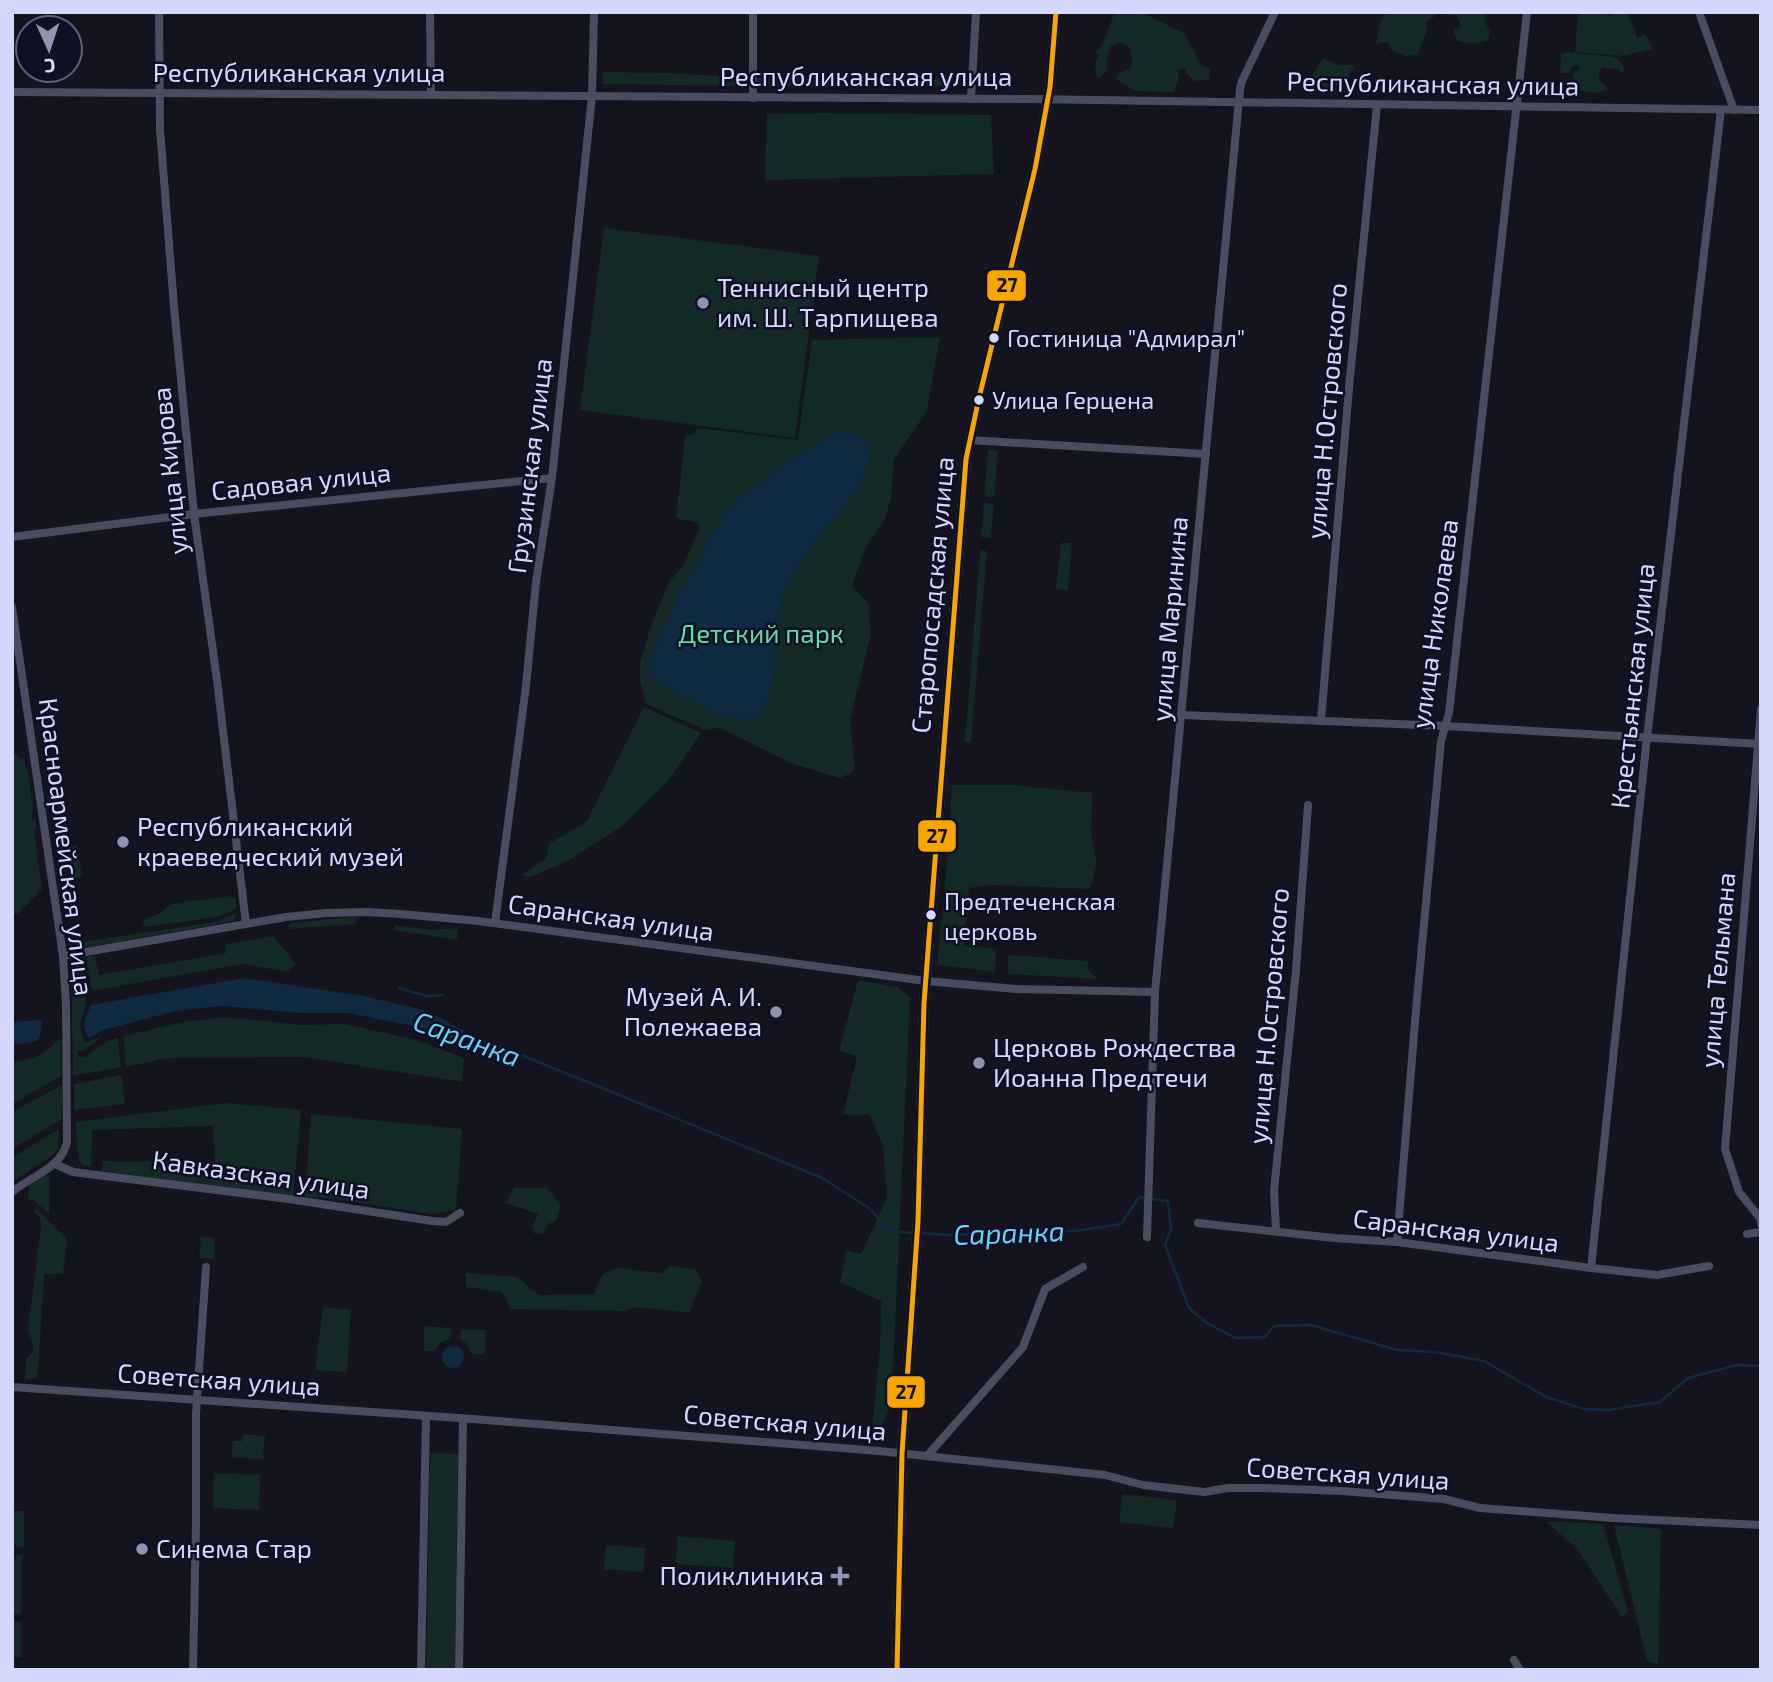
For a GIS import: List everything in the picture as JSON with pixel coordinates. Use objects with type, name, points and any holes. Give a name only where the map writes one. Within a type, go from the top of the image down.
[{"type":"main road","name":"Старопосадская улица","points":[[897,1670],[902,1454],[918,1221],[924,1003],[966,459],[1049,100],[1056,12]]},
{"type":"street","name":"улица Кирова","points":[[159,12],[159,93],[174,307],[194,514],[246,923]]},
{"type":"street","points":[[430,12],[431,95]]},
{"type":"street","name":"Грузинская улица","points":[[495,923],[526,686],[536,582],[552,478],[592,96],[594,12]]},
{"type":"street","points":[[752,12],[753,98]]},
{"type":"street","points":[[971,99],[976,12]]},
{"type":"street","name":"улица Маринина","points":[[1147,1237],[1155,992],[1239,103],[1242,81],[1275,12]]},
{"type":"street","name":"улица Николаева","points":[[1397,1241],[1440,741],[1449,713],[1527,12]]},
{"type":"street","points":[[1699,12],[1734,110]]},
{"type":"street","name":"Республиканская улица","points":[[12,92],[971,99],[1761,110]]},
{"type":"street","name":"улица Н.Островского","points":[[1321,721],[1349,388],[1377,105]]},
{"type":"street","name":"Крестьянская улица","points":[[1591,1268],[1647,737],[1721,110]]},
{"type":"street","points":[[969,440],[1206,454]]},
{"type":"street","name":"Садовая улица","points":[[12,537],[194,514],[552,478]]},
{"type":"street","name":"Красноармейская улица","points":[[12,607],[63,956],[67,1142],[63,1156],[55,1164]]},
{"type":"street","name":"улица Тельмана","points":[[1761,709],[1725,1149],[1739,1192],[1761,1224]]},
{"type":"street","points":[[1182,715],[1445,726],[1759,744]]},
{"type":"street","name":"улица Н.Островского","points":[[1276,1231],[1273,1191],[1296,970],[1308,805]]},
{"type":"street","name":"Саранская улица","points":[[63,956],[286,917],[366,912],[495,923],[926,981],[1008,988],[1155,992]]},
{"type":"street","points":[[12,1192],[55,1164]]},
{"type":"street","name":"Кавказская улица","points":[[55,1164],[73,1172],[289,1199],[432,1221],[446,1222],[460,1213]]},
{"type":"street","name":"Саранская улица","points":[[1198,1223],[1334,1238],[1397,1241],[1657,1275],[1709,1266]]},
{"type":"street","points":[[1747,1234],[1761,1232]]},
{"type":"street","points":[[193,1670],[197,1399],[205,1267]]},
{"type":"street","points":[[927,1455],[1023,1347],[1045,1289],[1083,1267]]},
{"type":"street","name":"Советская улица","points":[[12,1387],[927,1455],[1105,1475],[1143,1485],[1204,1492],[1228,1488],[1342,1491],[1444,1499],[1480,1508],[1761,1525]]},
{"type":"street","points":[[422,1670],[426,1417]]},
{"type":"street","points":[[458,1670],[463,1419]]},
{"type":"street","points":[[1514,1660],[1520,1670]]},
{"type":"green space","points":[[1115,12],[1145,12],[1184,33],[1201,64],[1211,70],[1209,80],[1195,81],[1184,68],[1178,70],[1174,92],[1136,91],[1117,80],[1118,74],[1130,69],[1132,60],[1130,48],[1121,42],[1111,46],[1107,70],[1097,80],[1095,64]]},
{"type":"green space","points":[[1386,12],[1486,12],[1484,19],[1490,32],[1488,41],[1458,42],[1453,30],[1461,26],[1457,16],[1438,14],[1425,23],[1427,31],[1417,55],[1405,56],[1390,49],[1388,42],[1377,43],[1374,55],[1380,23]]},
{"type":"green space","points":[[1578,12],[1607,12],[1608,16],[1628,12],[1637,38],[1645,34],[1653,49],[1620,56],[1575,52]]},
{"type":"green space","points":[[1567,52],[1614,57],[1623,64],[1624,71],[1621,74],[1618,69],[1602,68],[1599,73],[1600,81],[1606,90],[1602,92],[1577,89],[1581,86],[1573,77],[1575,71],[1580,69],[1578,65],[1572,67],[1568,73],[1560,73],[1561,54]]},
{"type":"green space","points":[[1323,59],[1340,65],[1353,65],[1346,86],[1321,87],[1306,84],[1304,77],[1313,74]]},
{"type":"green space","points":[[602,72],[740,77],[741,86],[603,84]]},
{"type":"green space","points":[[757,78],[865,79],[865,85],[758,86]]},
{"type":"green space","points":[[876,78],[961,80],[956,86],[876,85]]},
{"type":"green space","points":[[767,114],[991,115],[994,174],[765,180]]},
{"type":"green space","name":"Теннисный центр им. Ш. Тарпищева","points":[[604,228],[819,256],[795,438],[580,410]]},
{"type":"green space","name":"Детский парк","points":[[940,337],[927,411],[894,459],[891,497],[885,519],[865,549],[852,586],[868,603],[871,634],[850,720],[855,769],[840,778],[793,764],[720,728],[705,730],[646,704],[640,680],[640,663],[650,629],[669,582],[684,565],[699,528],[697,523],[676,518],[685,436],[695,433],[697,428],[798,440],[812,340]]},
{"type":"green space","points":[[988,450],[998,451],[994,497],[984,496]]},
{"type":"green space","points":[[984,503],[994,504],[991,538],[981,537]]},
{"type":"green space","points":[[1061,543],[1072,543],[1068,590],[1056,589]]},
{"type":"green space","points":[[980,551],[987,551],[971,743],[965,742]]},
{"type":"green space","points":[[644,707],[701,733],[668,781],[622,826],[568,861],[530,877],[522,875],[546,858],[549,844],[587,821]]},
{"type":"green space","points":[[12,754],[24,759],[28,770],[42,889],[17,914],[12,914]]},
{"type":"green space","points":[[952,785],[1012,785],[1092,793],[1091,833],[1097,864],[1090,889],[994,885],[969,888],[964,945],[996,949],[995,972],[937,965]]},
{"type":"green space","points":[[62,799],[70,846],[77,845],[82,877],[70,879],[57,800]]},
{"type":"green space","points":[[229,896],[236,899],[236,909],[217,917],[144,927],[143,920],[161,913],[171,904]]},
{"type":"green space","points":[[236,913],[234,921],[77,949],[75,943],[216,922]]},
{"type":"green space","points":[[355,917],[356,924],[288,929],[290,923]]},
{"type":"green space","points":[[394,925],[431,930],[458,928],[457,940],[394,930]]},
{"type":"green space","points":[[273,936],[296,964],[288,972],[243,964],[96,990],[91,987],[86,958],[88,956],[95,956],[99,975],[226,953],[225,944]]},
{"type":"green space","points":[[1008,955],[1088,961],[1088,970],[1098,979],[1008,974]]},
{"type":"green space","points":[[75,959],[80,963],[86,998],[80,1025],[82,1036],[86,1043],[102,1036],[85,1050],[77,1051],[78,1056],[86,1057],[107,1041],[118,1038],[121,1067],[73,1076],[71,960]]},
{"type":"green space","points":[[858,980],[897,987],[910,997],[894,1350],[889,1410],[876,1439],[871,1439],[880,1350],[881,1301],[840,1282],[847,1250],[861,1254],[887,1198],[883,1145],[869,1114],[843,1115],[857,1056],[839,1051]]},
{"type":"green space","points":[[225,1017],[300,1025],[344,1024],[417,1040],[464,1058],[462,1082],[305,1057],[168,1058],[126,1067],[124,1036],[178,1023]]},
{"type":"green space","points":[[61,1038],[61,1076],[12,1104],[12,1062],[39,1055]]},
{"type":"green space","points":[[121,1075],[125,1104],[74,1110],[74,1084]]},
{"type":"green space","points":[[62,1085],[62,1119],[12,1149],[12,1112]]},
{"type":"green space","points":[[226,1103],[301,1110],[293,1197],[102,1171],[103,1161],[215,1162],[213,1126],[92,1130],[91,1167],[82,1165],[78,1157],[76,1122]]},
{"type":"green space","points":[[311,1114],[462,1129],[456,1210],[432,1214],[305,1197]]},
{"type":"green space","points":[[59,1129],[58,1149],[53,1155],[12,1182],[12,1158]]},
{"type":"green space","points":[[46,1175],[50,1176],[49,1214],[34,1200],[28,1199],[29,1185]]},
{"type":"green space","points":[[514,1188],[547,1188],[561,1205],[556,1221],[548,1224],[543,1233],[535,1234],[532,1226],[538,1214],[506,1203]]},
{"type":"green space","points":[[35,1208],[67,1239],[63,1274],[44,1274],[38,1373],[33,1379],[25,1379],[26,1360],[33,1351],[28,1330],[41,1226]]},
{"type":"green space","points":[[201,1237],[215,1238],[214,1259],[199,1258]]},
{"type":"green space","points":[[670,1266],[695,1270],[702,1281],[689,1313],[636,1307],[625,1311],[511,1309],[502,1292],[466,1287],[466,1273],[517,1277],[539,1295],[594,1294],[603,1274],[617,1268],[662,1273]]},
{"type":"green space","points":[[323,1307],[351,1310],[347,1372],[315,1370]]},
{"type":"green space","points":[[424,1326],[451,1328],[451,1339],[441,1342],[435,1351],[424,1351]]},
{"type":"green space","points":[[461,1329],[486,1330],[485,1354],[472,1354],[466,1343],[460,1339]]},
{"type":"green space","points":[[243,1434],[265,1436],[263,1459],[231,1457],[233,1441],[243,1441]]},
{"type":"green space","points":[[430,1453],[458,1454],[455,1670],[426,1670]]},
{"type":"green space","points":[[214,1473],[260,1475],[259,1510],[213,1508]]},
{"type":"green space","points":[[1122,1494],[1177,1500],[1173,1528],[1119,1522]]},
{"type":"green space","points":[[13,1511],[24,1511],[24,1547],[18,1547],[12,1539]]},
{"type":"green space","points":[[1546,1521],[1603,1524],[1628,1611],[1622,1617],[1578,1550]]},
{"type":"green space","points":[[1614,1525],[1661,1529],[1658,1664],[1647,1661]]},
{"type":"green space","points":[[678,1536],[735,1541],[733,1568],[676,1564]]},
{"type":"green space","points":[[606,1545],[645,1548],[644,1572],[604,1569]]},
{"type":"green space","points":[[17,1555],[22,1555],[21,1614],[12,1611],[12,1564]]},
{"type":"green space","points":[[15,1621],[21,1622],[21,1657],[12,1657],[12,1625]]},
{"type":"water","points":[[838,431],[856,435],[870,446],[869,461],[857,491],[811,545],[786,587],[773,628],[776,664],[767,700],[756,716],[747,720],[718,714],[656,682],[649,674],[648,661],[678,597],[727,508],[795,456]]},
{"type":"water","points":[[244,978],[364,996],[427,1011],[465,1031],[465,1045],[424,1028],[348,1013],[301,1013],[221,1006],[175,1011],[103,1030],[89,1038],[85,1029],[84,1022],[91,1005]]},
{"type":"water","points":[[41,1020],[42,1030],[37,1041],[12,1045],[12,1022]]},
{"type":"water","points":[[453,1346],[461,1349],[464,1357],[461,1365],[453,1368],[445,1365],[442,1357],[445,1349]]},
{"type":"waterway","points":[[1097,53],[1116,31],[1124,12]]},
{"type":"waterway","points":[[399,988],[426,996],[442,995]]},
{"type":"waterway","name":"Саранка","points":[[462,1033],[822,1178],[869,1208],[890,1231],[913,1233]]},
{"type":"waterway","name":"Саранка","points":[[919,1233],[947,1235],[1076,1231],[1121,1224],[1139,1197],[1168,1201],[1171,1229],[1165,1245],[1189,1308],[1207,1323],[1235,1338],[1265,1337],[1274,1326],[1311,1325],[1397,1350],[1435,1352],[1484,1361],[1546,1397],[1584,1409],[1609,1410],[1660,1402],[1688,1378],[1737,1365],[1761,1366]]},
{"type":"transit line","name":"27","points":[[897,1670],[902,1454],[918,1221],[924,1003],[966,459],[1035,169],[1050,87],[1056,12]]},
{"type":"place","name":"Теннисный центр им. Ш. Тарпищева","points":[[703,303]]},
{"type":"place","name":"Гостиница \"Адмирал\"","points":[[994,338]]},
{"type":"place","name":"Улица Герцена","points":[[979,400]]},
{"type":"place","name":"Республиканский краеведческий музей","points":[[123,842]]},
{"type":"place","name":"Предтеченская церковь","points":[[931,915]]},
{"type":"place","name":"Музей А. И. Полежаева","points":[[776,1012]]},
{"type":"place","name":"Церковь Рождества Иоанна Предтечи","points":[[979,1063]]},
{"type":"place","name":"Синема Стар","points":[[142,1549]]},
{"type":"place","name":"Поликлиника","points":[[840,1576]]}]
